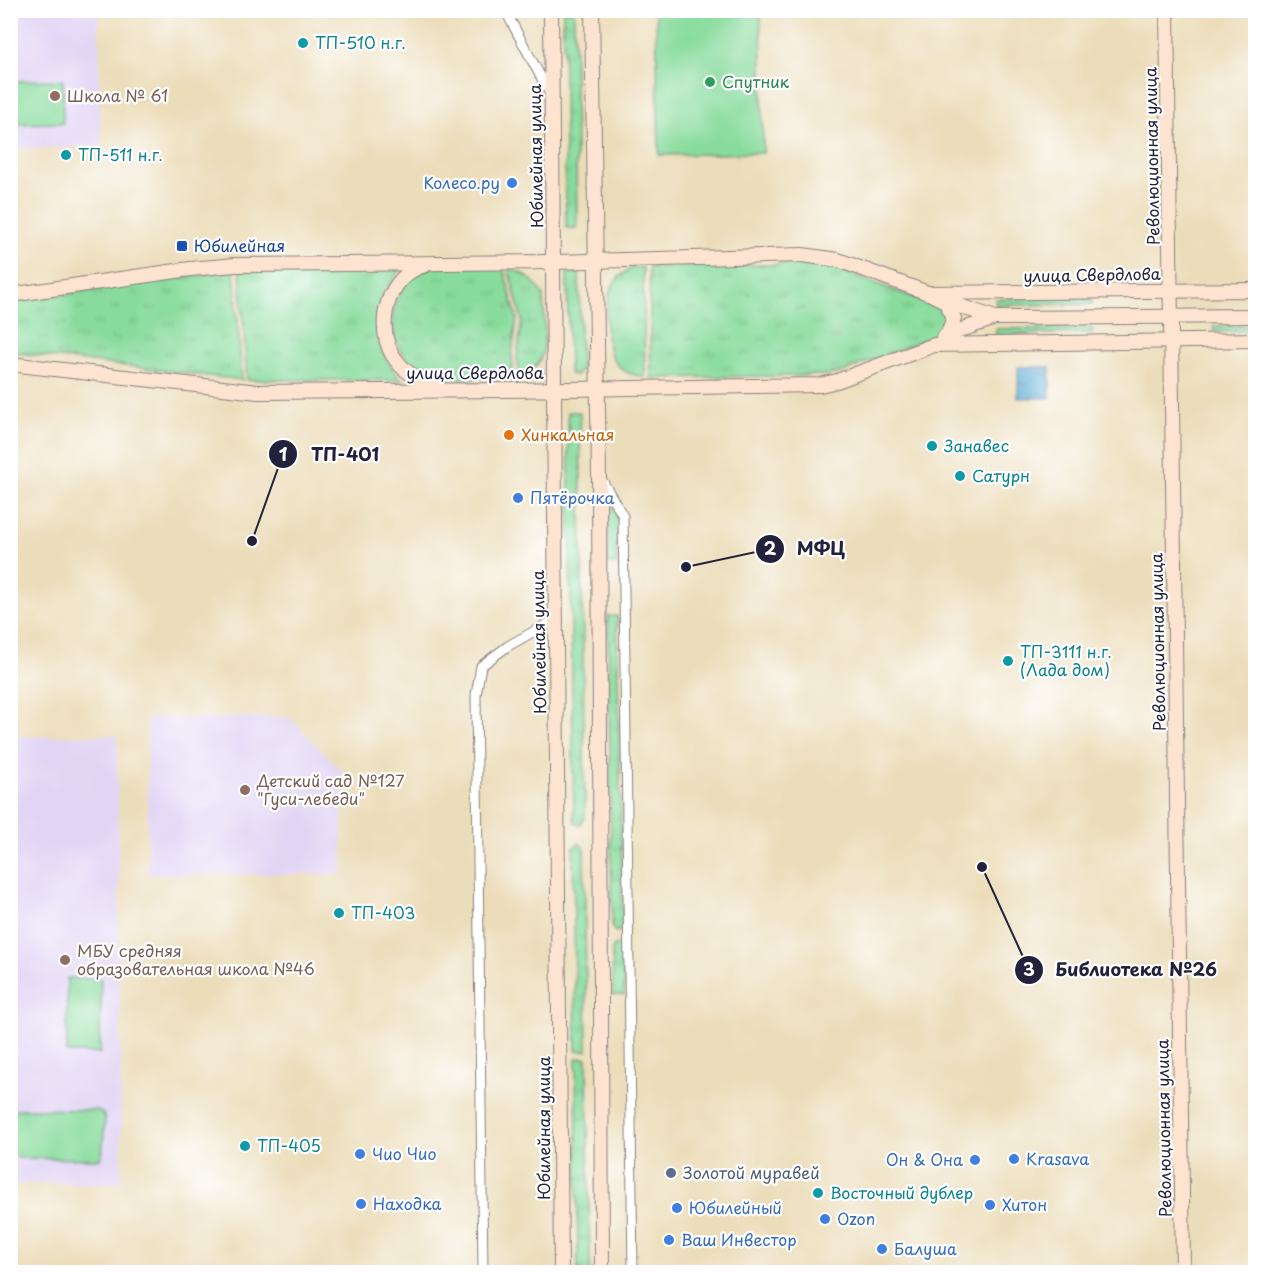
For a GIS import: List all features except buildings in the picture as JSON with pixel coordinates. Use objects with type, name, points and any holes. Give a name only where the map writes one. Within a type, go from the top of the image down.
[{"type":"main road","name":"Юбилейная улица","points":[[550,10],[554,262],[561,1272]]},
{"type":"main road","points":[[592,10],[599,475],[602,1272]]},
{"type":"main road","name":"Революционная улица","points":[[1167,10],[1183,1272]]},
{"type":"main road","name":"улица Свердлова","points":[[10,295],[190,269],[235,265],[554,262],[802,255],[838,260],[995,318],[1256,316]]},
{"type":"main road","points":[[435,262],[411,270],[400,281],[391,294],[384,330],[386,343],[395,360],[407,372],[421,381],[446,390]]},
{"type":"main road","name":"улица Свердлова","points":[[928,293],[1256,290]]},
{"type":"main road","points":[[945,301],[954,318],[947,335]]},
{"type":"main road","name":"улица Свердлова","points":[[10,364],[258,392],[820,385],[837,381],[934,345],[947,335],[995,318]]},
{"type":"main road","name":"улица Свердлова","points":[[934,345],[1256,340]]},
{"type":"street","points":[[505,10],[552,98]]},
{"type":"street","points":[[599,475],[623,516],[633,1272]]},
{"type":"street","points":[[483,1272],[476,695],[481,666],[508,646],[556,619]]},
{"type":"shaded area","points":[[126,10],[282,11],[127,13]]},
{"type":"shaded area","name":"Школа № 61","points":[[10,11],[98,11],[101,147],[11,149]]},
{"type":"shaded area","name":"Детский сад №127 \"Гуси-лебеди\"","points":[[289,717],[342,771],[342,874],[148,875],[147,718]]},
{"type":"shaded area","name":"МБУ средняя образовательная школа №46","points":[[117,735],[122,1183],[11,1184],[10,737]]},
{"type":"green space","points":[[563,11],[574,11],[577,228],[566,228]]},
{"type":"green space","name":"Спутник","points":[[656,11],[761,11],[763,153],[659,155]]},
{"type":"green space","points":[[63,80],[63,123],[11,124],[11,81]]},
{"type":"green space","points":[[811,264],[837,269],[945,309],[948,311],[945,331],[840,373],[828,375],[651,378],[649,267]]},
{"type":"green space","points":[[500,265],[504,271],[517,318],[512,353],[514,378],[440,379],[426,374],[413,365],[397,342],[393,328],[393,314],[397,300],[407,283],[420,272],[432,267]]},
{"type":"green space","points":[[404,266],[384,294],[378,308],[376,323],[382,351],[402,380],[247,380],[240,270]]},
{"type":"green space","points":[[635,267],[643,267],[645,377],[626,371],[614,360],[608,344],[606,324],[608,298],[614,283],[626,271]]},
{"type":"green space","points":[[508,269],[529,278],[543,296],[545,342],[542,353],[538,363],[531,371],[520,376],[517,358],[522,320]]},
{"type":"green space","points":[[234,270],[242,380],[11,352],[10,302]]},
{"type":"green space","points":[[567,273],[579,273],[581,370],[576,375],[570,374],[569,370]]},
{"type":"green space","points":[[1092,298],[1092,304],[996,305],[996,299]]},
{"type":"green space","points":[[1215,326],[1255,326],[1255,331],[1215,332],[1213,328]]},
{"type":"green space","points":[[1092,328],[1092,333],[996,335],[996,329]]},
{"type":"green space","points":[[568,412],[580,412],[585,818],[580,825],[574,819]]},
{"type":"green space","points":[[608,504],[611,504],[619,517],[616,564],[608,564]]},
{"type":"green space","points":[[608,616],[617,616],[623,926],[618,932],[613,930],[612,926]]},
{"type":"green space","points":[[579,843],[584,848],[587,1051],[576,1051],[573,848]]},
{"type":"green space","points":[[616,944],[621,945],[623,949],[624,995],[613,995],[612,949]]},
{"type":"green space","points":[[67,978],[101,979],[100,1053],[67,1053]]},
{"type":"green space","points":[[576,1058],[587,1058],[590,1272],[578,1272]]},
{"type":"green space","points":[[18,1109],[97,1110],[103,1113],[105,1118],[102,1157],[97,1159],[19,1158],[11,1155],[11,1111]]},
{"type":"water","points":[[1018,367],[1050,367],[1050,398],[1018,398]]},
{"type":"place","name":"ТП-510 н.г.","points":[[303,43]]},
{"type":"place","name":"Спутник","points":[[710,82]]},
{"type":"place","name":"Школа № 61","points":[[55,96]]},
{"type":"place","name":"ТП-511 н.г.","points":[[66,155]]},
{"type":"place","name":"Колесо.ру","points":[[512,183]]},
{"type":"place","name":"Юбилейная","points":[[182,246]]},
{"type":"place","name":"Хинкальная","points":[[509,435]]},
{"type":"place","name":"Занавес","points":[[932,446]]},
{"type":"place","name":"Сатурн","points":[[960,476]]},
{"type":"place","name":"Пятёрочка","points":[[518,498]]},
{"type":"place","name":"ТП-401","points":[[252,541]]},
{"type":"place","name":"МФЦ","points":[[686,567]]},
{"type":"place","name":"ТП-3111 н.г. (Лада дом)","points":[[1008,661]]},
{"type":"place","name":"Детский сад №127 \"Гуси-лебеди\"","points":[[245,790]]},
{"type":"place","name":"Библиотека №26","points":[[982,867]]},
{"type":"place","name":"ТП-403","points":[[339,913]]},
{"type":"place","name":"МБУ средняя образовательная школа №46","points":[[65,960]]},
{"type":"place","name":"ТП-405","points":[[245,1146]]},
{"type":"place","name":"Чио Чио","points":[[360,1154]]},
{"type":"place","name":"Krasava","points":[[1014,1159]]},
{"type":"place","name":"Он & Она","points":[[975,1160]]},
{"type":"place","name":"Золотой муравей","points":[[671,1173]]},
{"type":"place","name":"Восточный дублер","points":[[818,1193]]},
{"type":"place","name":"Находка","points":[[361,1204]]},
{"type":"place","name":"Хитон","points":[[990,1205]]},
{"type":"place","name":"Юбилейный","points":[[677,1208]]},
{"type":"place","name":"Ozon","points":[[825,1219]]},
{"type":"place","name":"Ваш Инвестор","points":[[669,1240]]},
{"type":"place","name":"Балуша","points":[[882,1249]]}]
